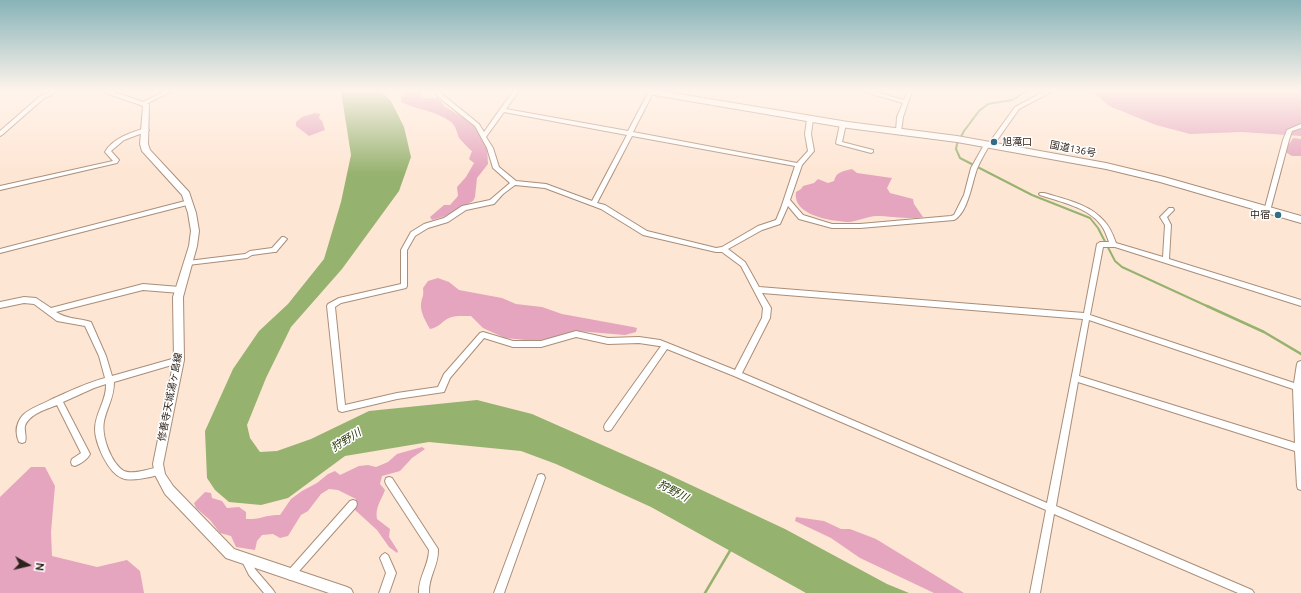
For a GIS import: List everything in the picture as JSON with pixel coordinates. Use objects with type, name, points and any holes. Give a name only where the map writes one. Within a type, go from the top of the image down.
[{"type":"highway","name":"国道136号","points":[[810,119],[989,144],[1132,172],[1301,220]]},
{"type":"main road","name":"修善寺天城湯ヶ島線","points":[[146,119],[144,144],[146,151],[186,194],[195,231],[193,246],[180,290],[177,308],[179,360],[162,442],[158,470]]},
{"type":"main road","points":[[158,470],[169,490],[226,550],[290,575],[347,593]]},
{"type":"street","points":[[0,134],[17,119]]},
{"type":"street","points":[[470,119],[484,136],[490,148],[496,168],[514,182],[546,186],[594,203],[605,208],[645,233],[716,250],[723,248],[750,232],[777,223],[799,165],[811,151],[808,134],[810,119]]},
{"type":"street","points":[[484,136],[497,119]]},
{"type":"street","points":[[548,119],[799,165]]},
{"type":"street","points":[[594,203],[636,119]]},
{"type":"street","points":[[899,131],[900,119]]},
{"type":"street","points":[[787,200],[801,217],[832,226],[860,226],[952,218],[956,216],[968,192],[974,168],[989,144],[1009,119]]},
{"type":"street","points":[[843,124],[839,143],[871,151]]},
{"type":"street","points":[[1267,211],[1286,140],[1290,130],[1301,126]]},
{"type":"street","points":[[0,188],[115,162],[116,160],[108,152],[109,150],[122,138],[146,130]]},
{"type":"street","points":[[514,182],[500,193],[492,202],[464,208],[446,220],[426,226],[413,234],[404,250],[404,286],[339,301],[331,306],[342,409],[397,396],[441,390],[447,376],[483,335],[513,344],[541,344],[576,334],[608,341],[639,340],[666,345],[1250,593]]},
{"type":"street","points":[[1042,194],[1088,211],[1096,216],[1103,223],[1114,245]]},
{"type":"street","points":[[0,251],[189,202]]},
{"type":"street","points":[[1166,261],[1168,227],[1163,217],[1171,210]]},
{"type":"street","points":[[188,263],[247,256],[250,253],[274,250],[284,239]]},
{"type":"street","points":[[1035,593],[1099,245],[1114,245],[1301,303]]},
{"type":"street","points":[[723,248],[743,264],[767,308],[766,318],[737,374]]},
{"type":"street","points":[[51,311],[143,287],[180,290]]},
{"type":"street","points":[[758,290],[1085,316],[1297,386]]},
{"type":"street","points":[[0,305],[30,300],[42,304],[60,319],[88,324],[97,342],[110,381],[109,395],[98,429],[104,449],[124,475],[133,476],[158,470]]},
{"type":"street","points":[[608,427],[666,345]]},
{"type":"street","points":[[22,439],[20,430],[22,423],[28,415],[92,385],[179,360]]},
{"type":"street","points":[[1301,364],[1297,386],[1301,486]]},
{"type":"street","points":[[1075,378],[1300,448]]},
{"type":"street","points":[[58,400],[86,454],[75,462]]},
{"type":"street","points":[[499,593],[541,478]]},
{"type":"street","points":[[389,481],[433,549],[434,556],[424,585],[424,593]]},
{"type":"street","points":[[290,575],[354,504]]},
{"type":"street","points":[[384,593],[391,573],[385,558]]},
{"type":"street","points":[[246,559],[252,572],[270,593]]},
{"type":"shaded area","points":[[300,119],[320,119],[325,130],[309,136],[296,126],[296,122]]},
{"type":"shaded area","points":[[446,119],[466,119],[474,126],[487,147],[488,164],[477,178],[475,197],[473,201],[446,216],[432,220],[430,217],[444,205],[450,205],[458,196],[457,187],[466,177],[474,163],[469,159],[472,151],[459,138],[451,122]]},
{"type":"shaded area","points":[[1140,119],[1301,119],[1301,136],[1242,132],[1190,134],[1156,125]]},
{"type":"shaded area","points":[[1293,138],[1301,139],[1301,156],[1292,156],[1287,153],[1286,149]]},
{"type":"shaded area","points":[[852,169],[857,173],[892,178],[887,188],[890,193],[913,199],[914,204],[923,217],[908,218],[877,216],[851,222],[832,220],[806,211],[796,200],[796,192],[803,186],[814,183],[818,179],[828,183],[834,181],[838,174]]},
{"type":"shaded area","points":[[438,278],[449,282],[459,290],[502,298],[516,304],[542,307],[562,314],[633,327],[637,328],[636,332],[625,335],[577,331],[538,341],[525,340],[505,338],[483,328],[471,316],[455,316],[430,329],[421,310],[423,288],[428,281]]},
{"type":"shaded area","points":[[422,447],[425,449],[412,458],[400,471],[382,476],[380,484],[385,490],[378,507],[377,519],[390,529],[389,537],[398,551],[397,553],[389,547],[377,530],[355,510],[356,499],[338,490],[329,489],[321,494],[308,511],[301,515],[288,536],[280,538],[273,534],[262,535],[257,541],[255,550],[236,547],[231,536],[220,533],[210,520],[196,508],[194,503],[205,492],[211,493],[212,498],[222,501],[227,508],[239,507],[246,512],[246,519],[280,515],[291,499],[317,483],[328,474],[335,471],[340,475],[359,466],[368,465],[376,467],[388,462],[397,454]]},
{"type":"shaded area","points":[[31,467],[45,467],[55,486],[51,532],[52,556],[97,567],[127,560],[140,571],[144,593],[0,593],[0,497]]},
{"type":"shaded area","points":[[796,517],[824,521],[841,529],[850,529],[876,539],[964,593],[934,593],[860,558],[831,538],[795,521]]},
{"type":"water","name":"狩野川","points":[[345,119],[400,119],[404,127],[411,157],[399,191],[342,269],[291,327],[266,378],[247,425],[250,438],[260,452],[277,451],[311,439],[369,411],[477,400],[532,414],[661,471],[785,529],[887,584],[909,593],[806,593],[651,507],[556,464],[521,451],[429,442],[345,456],[288,498],[261,505],[229,502],[215,490],[207,478],[205,431],[233,369],[259,331],[288,304],[324,259],[341,202],[351,155]]},
{"type":"waterway","points":[[973,119],[957,144],[956,149],[960,158],[1032,195],[1090,218],[1098,228],[1115,261],[1122,267],[1209,307]]},
{"type":"waterway","points":[[1207,306],[1264,332],[1301,354]]},
{"type":"waterway","points":[[705,593],[731,549]]},
{"type":"place","name":"旭滝口","points":[[994,142]]},
{"type":"place","name":"中宿","points":[[1278,215]]}]
